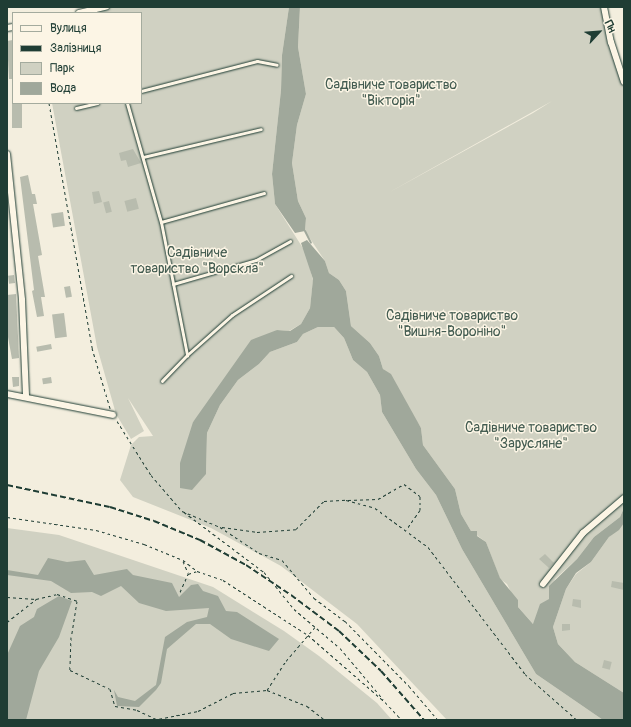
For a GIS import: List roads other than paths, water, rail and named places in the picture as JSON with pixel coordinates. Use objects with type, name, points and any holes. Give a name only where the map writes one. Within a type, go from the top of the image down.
[{"type":"street","points":[[90,12],[100,11],[106,7]]},
{"type":"street","points":[[604,7],[611,42],[624,82]]},
{"type":"street","points":[[7,154],[22,300],[26,397]]},
{"type":"street","points":[[7,394],[113,415]]},
{"type":"street","points":[[543,584],[583,533],[624,498]]},
{"type":"lane","points":[[142,91],[257,61],[277,65]]},
{"type":"lane","points":[[76,108],[93,104]]},
{"type":"lane","points":[[127,104],[161,222],[187,355]]},
{"type":"lane","points":[[143,158],[261,129]]},
{"type":"lane","points":[[161,222],[264,193]]},
{"type":"lane","points":[[173,284],[256,260],[290,241]]},
{"type":"lane","points":[[162,381],[187,355],[232,315],[291,276]]},
{"type":"water","points":[[289,7],[300,7],[298,47],[306,94],[297,125],[292,163],[298,201],[306,218],[305,231],[295,233],[275,204],[272,174],[281,90],[282,55]]},
{"type":"water","points":[[307,240],[325,261],[329,273],[339,280],[346,291],[351,326],[370,343],[379,356],[383,369],[391,374],[421,428],[423,445],[455,489],[461,514],[471,531],[477,531],[477,536],[486,542],[500,578],[518,600],[518,607],[533,624],[540,604],[549,599],[549,586],[577,559],[594,537],[620,517],[624,508],[624,523],[619,530],[609,537],[591,562],[576,573],[566,589],[553,627],[558,644],[575,662],[624,693],[624,720],[603,720],[536,674],[462,549],[436,495],[416,469],[382,412],[380,395],[367,372],[353,360],[344,338],[334,327],[318,327],[303,334],[297,342],[270,352],[259,364],[238,380],[220,405],[207,433],[206,474],[192,490],[180,488],[180,463],[193,422],[251,340],[277,330],[290,331],[301,324],[310,308],[313,279],[301,243]]},
{"type":"water","points":[[48,558],[67,562],[85,560],[94,575],[127,569],[133,575],[172,583],[179,597],[191,585],[198,584],[203,591],[218,596],[226,611],[237,612],[279,639],[269,651],[231,639],[210,624],[196,624],[167,649],[161,683],[156,690],[139,707],[117,706],[114,690],[118,697],[135,701],[156,685],[165,637],[187,622],[207,617],[209,608],[166,611],[139,603],[121,586],[101,596],[92,592],[71,593],[51,581],[7,575],[7,570],[38,575]]},
{"type":"water","points":[[59,596],[72,601],[59,637],[39,671],[26,720],[7,720],[7,655],[20,626],[34,617],[37,609]]},
{"type":"waterway","points":[[305,231],[311,243]]},
{"type":"railway","points":[[7,485],[110,507],[154,521],[200,540],[246,565],[291,595],[339,631],[381,671],[424,720]]},
{"type":"park label","name":"Садівниче товариство \"Вікторія\"","points":[[391,94]]},
{"type":"park label","name":"Садівниче товариство \"Ворскла\"","points":[[197,262]]},
{"type":"park label","name":"Садівниче товариство \"Вишня-Вороніно\"","points":[[452,324]]},
{"type":"park label","name":"Садівниче товариство \"Зарусляне\"","points":[[531,436]]}]
